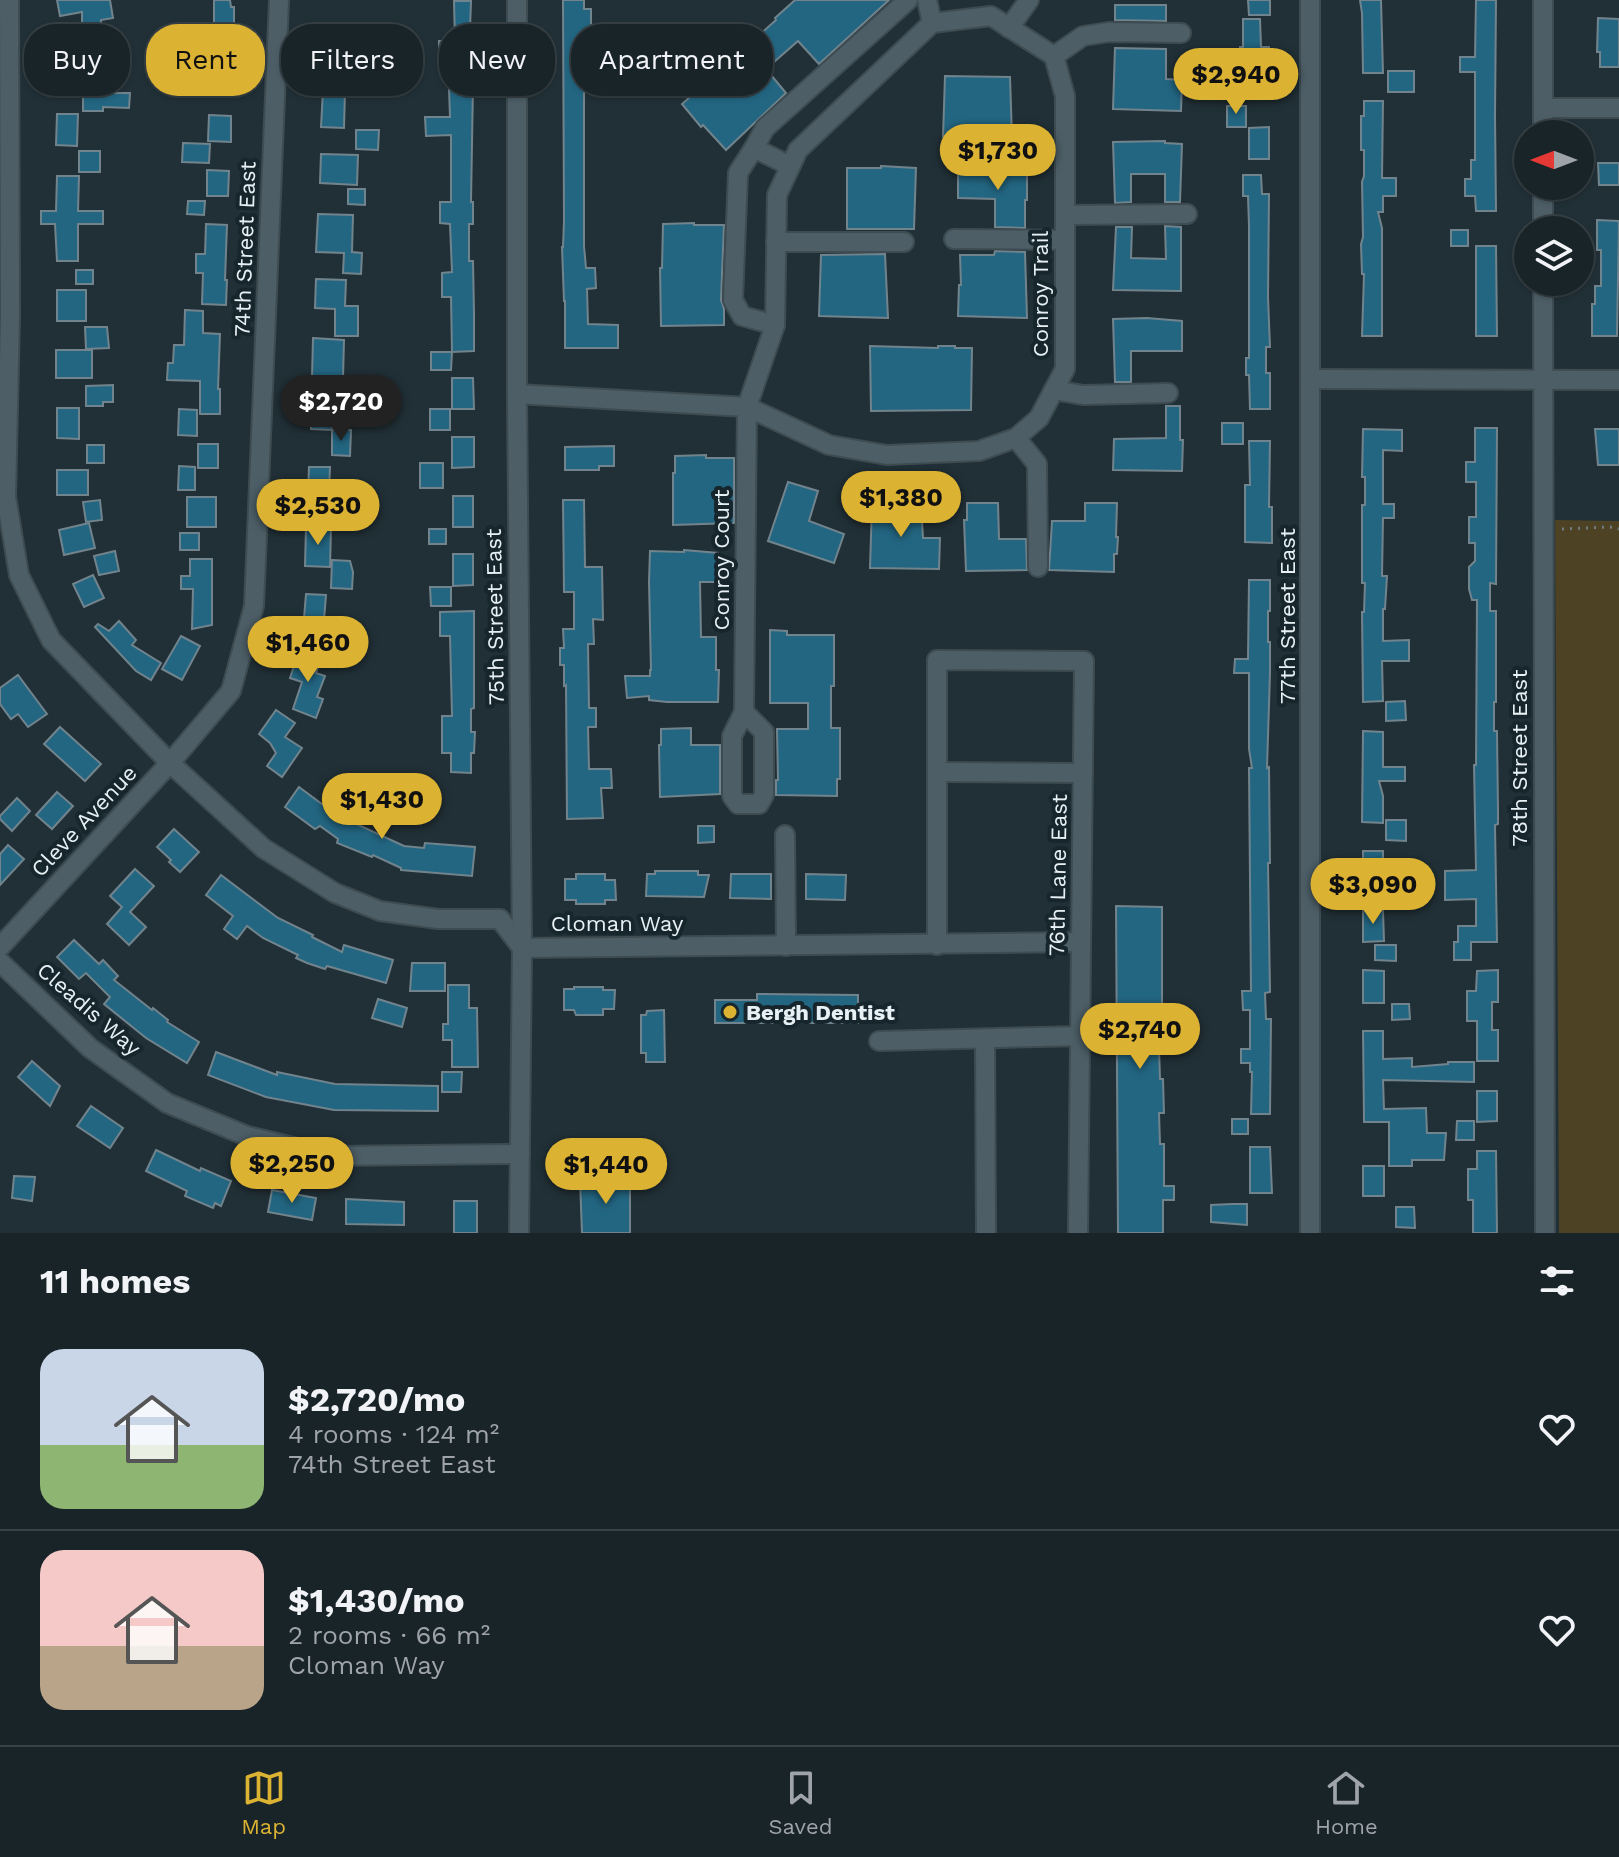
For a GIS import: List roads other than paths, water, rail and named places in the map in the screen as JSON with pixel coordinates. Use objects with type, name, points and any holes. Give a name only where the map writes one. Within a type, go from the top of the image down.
[{"type":"street","name":"Cloman Way","points":[[9,0],[10,315],[6,497],[19,575],[51,640],[170,763],[263,848],[335,893],[380,911],[438,919],[500,919],[522,948],[1081,942]]},
{"type":"street","name":"74th Street East","points":[[170,763],[231,691],[254,606],[279,0]]},
{"type":"street","name":"75th Street East","points":[[517,0],[522,948],[519,1233]]},
{"type":"street","points":[[775,325],[742,316],[733,300],[738,173],[765,128],[908,0]]},
{"type":"street","points":[[927,0],[932,23]]},
{"type":"street","points":[[1009,28],[1029,0]]},
{"type":"street","name":"77th Street East","points":[[1310,0],[1310,1233]]},
{"type":"street","points":[[1543,0],[1543,120]]},
{"type":"street","points":[[747,407],[775,325],[777,195],[790,166],[798,150],[932,23],[991,16],[1054,56],[1083,36],[1109,32],[1181,33]]},
{"type":"street","name":"Conroy Trail","points":[[517,394],[747,407],[829,445],[887,455],[979,451],[1016,438],[1039,418],[1065,369],[1065,96],[1054,56]]},
{"type":"street","points":[[1543,108],[1619,108]]},
{"type":"street","points":[[754,148],[790,166]]},
{"type":"street","points":[[1065,215],[1187,214]]},
{"type":"street","points":[[954,239],[1065,240]]},
{"type":"street","points":[[776,242],[904,242]]},
{"type":"street","name":"78th Street East","points":[[1543,296],[1545,1233]]},
{"type":"street","points":[[1311,379],[1619,380]]},
{"type":"street","points":[[1054,390],[1083,395],[1168,393]]},
{"type":"street","name":"Conroy Court","points":[[744,712],[747,407]]},
{"type":"street","points":[[1016,438],[1037,464],[1038,567]]},
{"type":"street","name":"76th Lane East","points":[[937,772],[937,660],[1084,661],[1078,1233]]},
{"type":"street","name":"Cleve Avenue","points":[[0,947],[170,763]]},
{"type":"street","points":[[937,945],[937,772],[1083,773]]},
{"type":"street","points":[[785,835],[786,946]]},
{"type":"street","name":"Cleadis Way","points":[[0,962],[90,1048],[167,1103],[247,1136],[331,1156],[520,1154]]},
{"type":"street","points":[[879,1041],[1080,1036]]},
{"type":"street","points":[[985,1039],[986,1233]]},
{"type":"place","name":"Bergh Dentist","points":[[730,1012]]}]
